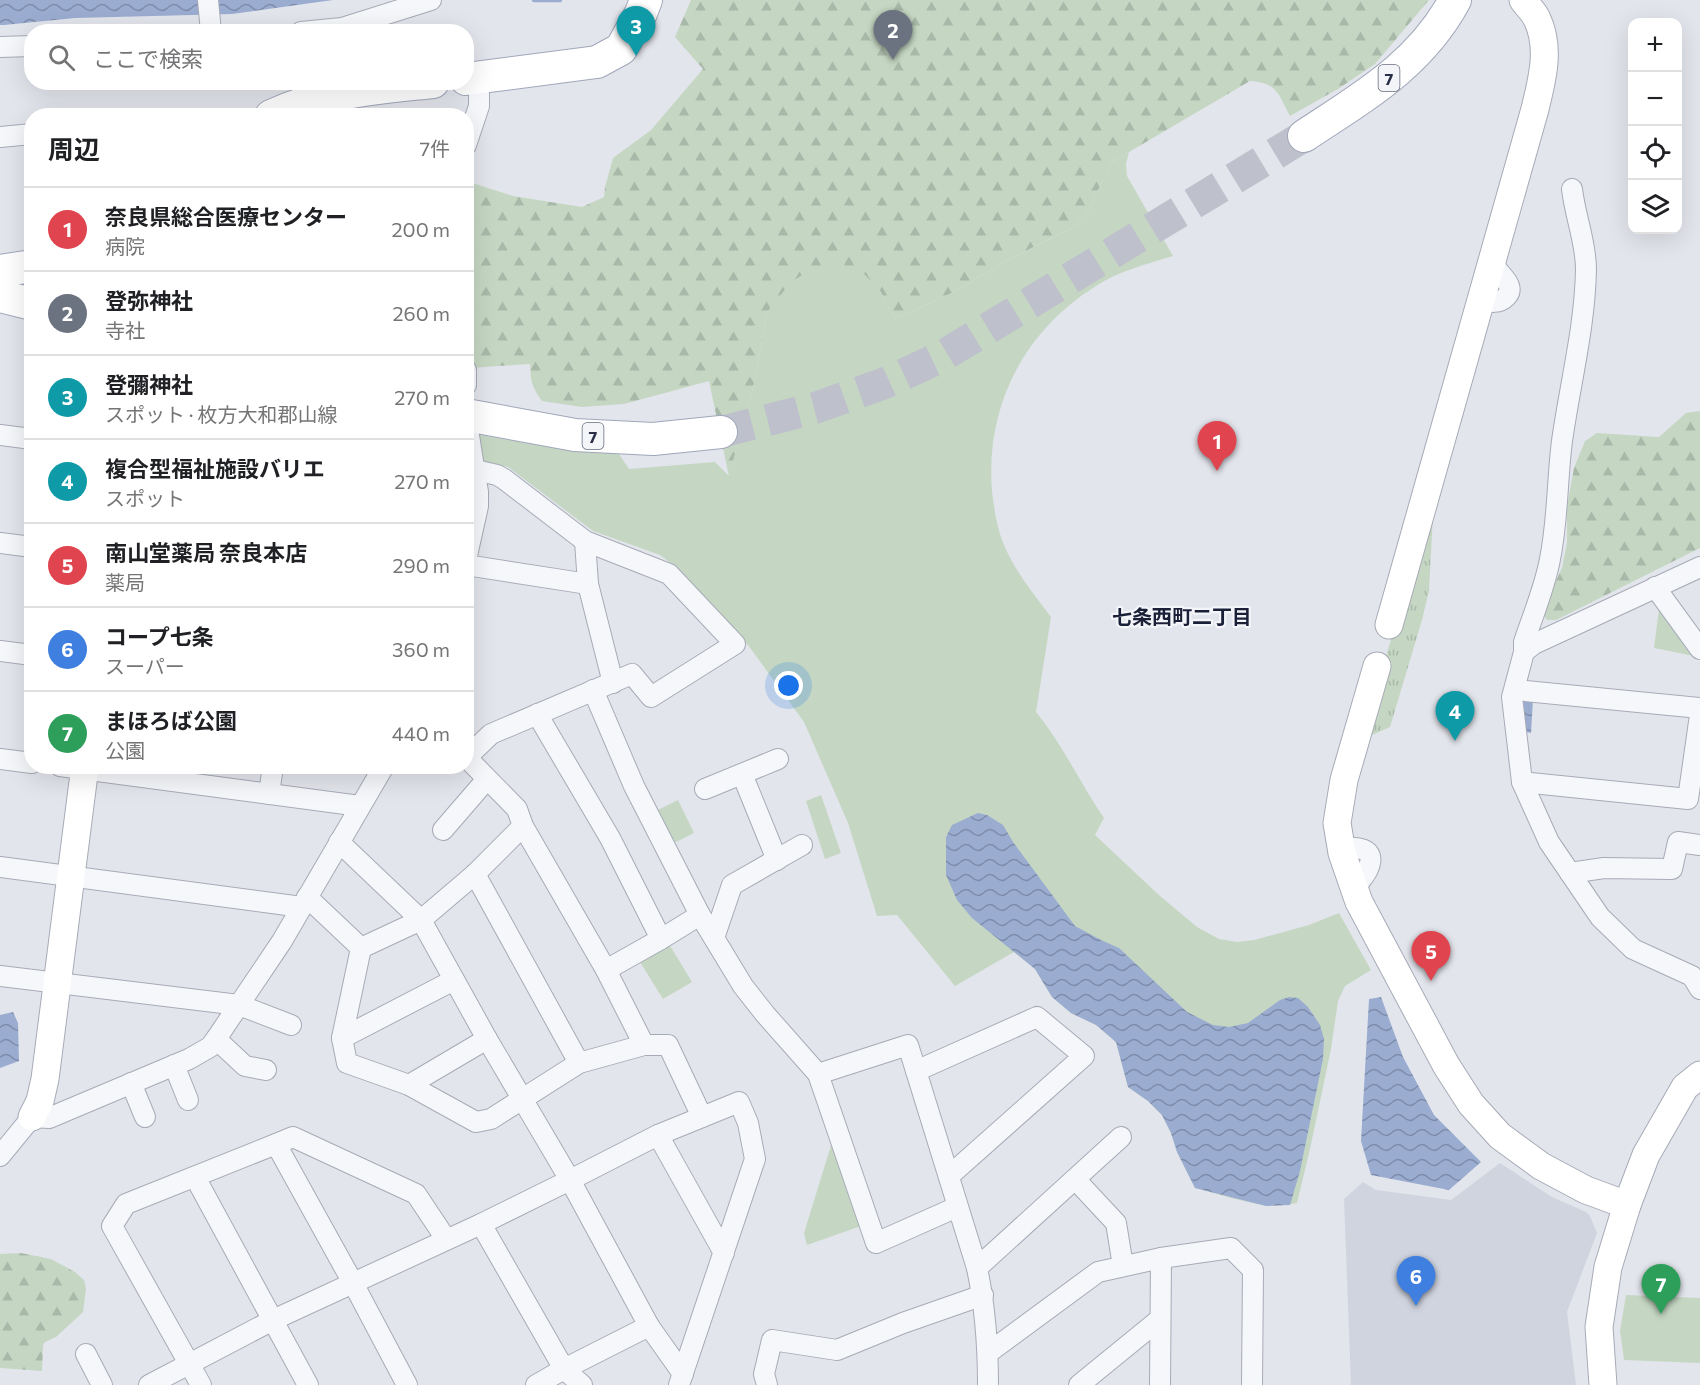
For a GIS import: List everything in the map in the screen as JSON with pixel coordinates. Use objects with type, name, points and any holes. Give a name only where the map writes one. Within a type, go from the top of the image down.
[{"type":"main road","points":[[474,79],[597,62],[621,49],[641,13],[645,0]]},
{"type":"main road","name":"7","points":[[1304,136],[1379,87],[1418,53],[1447,15],[1455,0]]},
{"type":"main road","points":[[301,108],[356,90]]},
{"type":"main road","points":[[0,272],[24,268]]},
{"type":"main road","points":[[0,296],[24,302]]},
{"type":"main road","name":"7","points":[[474,417],[575,435],[653,439],[721,432]]},
{"type":"street","points":[[208,0],[210,24]]},
{"type":"street","points":[[355,24],[431,0]]},
{"type":"street","points":[[1389,626],[1482,300],[1544,69],[1544,40],[1537,18],[1523,0]]},
{"type":"street","points":[[0,47],[24,46]]},
{"type":"street","points":[[474,84],[479,106],[474,121]]},
{"type":"street","points":[[0,137],[24,135]]},
{"type":"street","points":[[1572,189],[1574,208],[1585,252],[1584,295],[1562,443],[1560,480],[1550,559],[1524,642],[1524,652],[1512,697],[1522,782],[1549,842],[1600,917],[1633,949],[1692,976],[1700,988]]},
{"type":"street","points":[[0,435],[24,438]]},
{"type":"street","points":[[474,464],[478,492],[474,525]]},
{"type":"street","points":[[474,750],[491,734],[632,674],[651,697],[735,644],[669,574],[585,541],[504,479],[475,470]]},
{"type":"street","points":[[585,541],[588,584],[613,682]]},
{"type":"street","points":[[0,543],[24,546]]},
{"type":"street","points":[[474,564],[588,584]]},
{"type":"street","points":[[1524,652],[1533,644],[1700,567]]},
{"type":"street","points":[[1655,587],[1700,649]]},
{"type":"street","points":[[0,651],[24,654]]},
{"type":"street","points":[[1377,666],[1344,780],[1337,823],[1341,849],[1359,902],[1446,1065],[1471,1104],[1500,1136],[1541,1166],[1586,1190],[1627,1205]]},
{"type":"street","points":[[593,690],[634,786],[700,915],[743,986],[818,1074],[876,1243],[957,1207]]},
{"type":"street","points":[[1515,690],[1700,708]]},
{"type":"street","points":[[537,714],[610,838],[661,939]]},
{"type":"street","points":[[1522,782],[1688,799],[1700,715]]},
{"type":"street","points":[[0,759],[24,762]]},
{"type":"street","points":[[705,789],[778,759]]},
{"type":"street","points":[[474,764],[517,809],[523,826],[606,970],[644,1045]]},
{"type":"street","points":[[0,1156],[32,1117],[40,1101],[45,1079],[71,876],[76,774]]},
{"type":"street","points":[[121,774],[360,806]]},
{"type":"street","points":[[269,794],[272,774]]},
{"type":"street","points":[[32,1117],[49,1118],[174,1065],[210,1047],[282,941],[379,774]]},
{"type":"street","points":[[742,774],[777,860]]},
{"type":"street","points":[[443,830],[487,778]]},
{"type":"street","points":[[361,948],[421,920],[475,874],[523,826]]},
{"type":"street","points":[[339,842],[421,920],[486,1039],[570,1180],[649,1326],[681,1379]]},
{"type":"street","points":[[1570,873],[1604,868],[1672,869],[1678,842],[1700,845]]},
{"type":"street","points":[[714,938],[732,885],[802,845]]},
{"type":"street","points":[[0,867],[305,902],[361,948]]},
{"type":"street","points":[[475,874],[579,1063]]},
{"type":"street","points":[[606,970],[700,915]]},
{"type":"street","points":[[361,948],[342,1038],[347,1063],[409,1085],[476,1122],[491,1119],[579,1063],[644,1045],[668,1045],[702,1116]]},
{"type":"street","points":[[0,976],[240,1005],[291,1025]]},
{"type":"street","points":[[342,1038],[454,980]]},
{"type":"street","points":[[916,1071],[1037,1017],[1084,1056],[949,1176]]},
{"type":"street","points":[[216,1039],[245,1066],[266,1070]]},
{"type":"street","points":[[409,1085],[486,1039]]},
{"type":"street","points":[[818,1074],[908,1045],[977,1268],[988,1353],[988,1385]]},
{"type":"street","points":[[174,1065],[188,1100]]},
{"type":"street","points":[[1604,1385],[1599,1327],[1608,1267],[1627,1205],[1646,1155],[1685,1087],[1700,1075]]},
{"type":"street","points":[[131,1083],[145,1118]]},
{"type":"street","points":[[149,1385],[273,1320],[481,1224],[658,1135],[739,1102],[748,1123],[755,1159],[681,1379]]},
{"type":"street","points":[[658,1135],[724,1253]]},
{"type":"street","points":[[201,1385],[112,1227],[126,1204],[293,1137],[416,1194],[446,1239]]},
{"type":"street","points":[[977,1268],[1121,1137]]},
{"type":"street","points":[[276,1144],[407,1385]]},
{"type":"street","points":[[195,1177],[308,1385]]},
{"type":"street","points":[[1075,1179],[1116,1223],[1123,1266]]},
{"type":"street","points":[[481,1224],[564,1368],[582,1385]]},
{"type":"street","points":[[988,1353],[1098,1272],[1161,1258],[1231,1248],[1253,1270],[1251,1385]]},
{"type":"street","points":[[1160,1385],[1161,1258]]},
{"type":"street","points":[[767,1385],[764,1374],[772,1340],[837,1350],[903,1323],[982,1296]]},
{"type":"street","points":[[1079,1385],[1160,1319]]},
{"type":"street","points":[[536,1385],[564,1368],[649,1326]]},
{"type":"street","points":[[86,1354],[102,1385]]},
{"type":"shaded area","points":[[1500,1163],[1552,1197],[1586,1212],[1597,1233],[1567,1312],[1576,1385],[1351,1385],[1344,1199],[1363,1182],[1376,1190],[1451,1200]]},
{"type":"green space","points":[[691,0],[1429,0],[1375,64],[1338,89],[1290,116],[1272,87],[1250,81],[1112,162],[1088,211],[1074,227],[1006,261],[952,293],[895,319],[879,289],[767,312],[755,380],[729,477],[709,381],[624,404],[582,407],[542,401],[532,383],[530,364],[474,368],[474,184],[513,196],[582,207],[604,197],[613,158],[651,130],[703,69],[675,37]]},
{"type":"green space","points":[[1129,152],[1126,164],[1127,176],[1173,256],[1124,272],[1096,286],[1048,325],[1030,348],[1014,373],[995,429],[992,460],[994,509],[1006,551],[1051,617],[1036,712],[1055,738],[1104,818],[1095,835],[1160,896],[1197,927],[1219,939],[1237,942],[1254,940],[1309,925],[1339,913],[1371,970],[1345,986],[1338,1001],[1331,1049],[1297,1203],[1284,1205],[1246,1202],[1195,1188],[1162,1115],[1148,1101],[1128,1087],[1116,1042],[1096,1025],[1071,1013],[1052,997],[1035,969],[1014,952],[955,986],[897,915],[877,916],[848,823],[804,722],[748,645],[719,617],[676,567],[660,555],[593,531],[508,467],[479,460],[480,435],[560,448],[617,451],[629,469],[715,462],[729,476],[755,380],[767,312],[791,282],[815,267],[835,263],[859,269],[879,289],[895,319],[952,293],[1006,261],[1074,227],[1088,211],[1112,162]]},
{"type":"green space","points":[[1700,411],[1700,548],[1556,620],[1547,620],[1544,616],[1545,605],[1562,568],[1567,543],[1567,506],[1574,468],[1585,441],[1597,433],[1659,437],[1686,413]]},
{"type":"green space","points":[[1434,496],[1429,591],[1390,727],[1361,740]]},
{"type":"green space","points":[[1659,609],[1694,656],[1654,648]]},
{"type":"green space","points":[[821,795],[841,853],[825,859],[806,801]]},
{"type":"green space","points":[[678,800],[694,833],[674,843],[658,810]]},
{"type":"green space","points":[[669,944],[692,982],[663,999],[640,962]]},
{"type":"green space","points":[[833,1139],[861,1226],[807,1245],[804,1233]]},
{"type":"green space","points":[[21,1253],[51,1259],[75,1272],[84,1280],[86,1289],[83,1312],[56,1337],[43,1345],[42,1371],[0,1368],[0,1254]]},
{"type":"green space","points":[[1626,1295],[1700,1298],[1700,1363],[1624,1360],[1620,1331]]},
{"type":"water","points":[[0,0],[333,0],[232,14],[75,18],[0,25]]},
{"type":"water","points":[[1526,698],[1533,699],[1531,733],[1520,731],[1517,704]]},
{"type":"water","points":[[978,813],[987,815],[1003,825],[1075,926],[1119,948],[1187,1012],[1213,1025],[1229,1027],[1248,1023],[1280,1000],[1289,997],[1298,998],[1308,1007],[1320,1025],[1324,1039],[1323,1059],[1300,1171],[1290,1205],[1266,1206],[1195,1188],[1162,1115],[1148,1101],[1128,1087],[1116,1042],[1096,1025],[1071,1013],[1052,997],[1035,969],[972,918],[957,900],[946,875],[946,837],[952,825]]},
{"type":"water","points":[[1381,997],[1403,1057],[1434,1115],[1481,1162],[1449,1190],[1371,1175],[1361,1141],[1369,999]]},
{"type":"water","points":[[13,1012],[18,1023],[19,1061],[0,1068],[0,1015]]},
{"type":"waterway","points":[[534,0],[560,0]]},
{"type":"tunnel","points":[[721,432],[815,408],[885,383],[941,357],[1304,136]]},
{"type":"place","name":"登彌神社","points":[[636,56]]},
{"type":"place","name":"登弥神社","points":[[893,60]]},
{"type":"place","name":"奈良県総合医療センター","points":[[1217,471]]},
{"type":"place","name":"複合型福祉施設バリエ","points":[[1455,741]]},
{"type":"place","name":"南山堂薬局 奈良本店","points":[[1431,981]]},
{"type":"place","name":"コープ七条","points":[[1416,1306]]},
{"type":"place","name":"まほろば公園","points":[[1661,1314]]},
{"type":"district","name":"七条西町二丁目","points":[[1182,616]]}]
